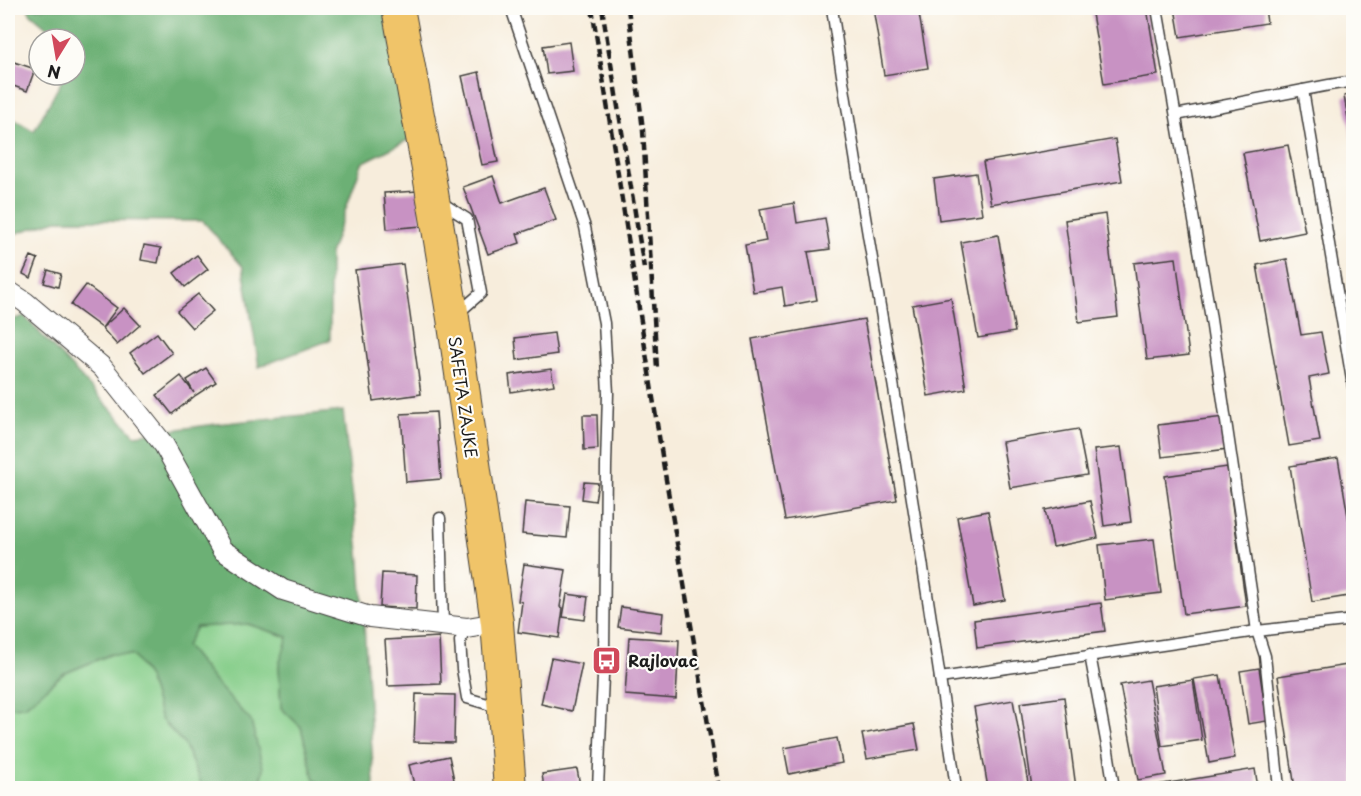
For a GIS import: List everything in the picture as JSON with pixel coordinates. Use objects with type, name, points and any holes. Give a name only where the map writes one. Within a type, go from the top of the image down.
[{"type":"main road","name":"SAFETA ZAJKE","points":[[398,8],[453,318],[498,623],[510,789]]},
{"type":"street","points":[[8,291],[25,302],[102,367],[164,445],[222,550],[283,590],[370,617],[467,628],[498,623]]},
{"type":"lane","points":[[511,8],[585,227],[604,323],[608,393],[604,654],[598,789]]},
{"type":"lane","points":[[832,8],[956,789]]},
{"type":"lane","points":[[1157,8],[1210,313],[1257,631],[1265,656],[1279,789]]},
{"type":"lane","points":[[1176,115],[1353,81]]},
{"type":"lane","points":[[1303,90],[1353,392]]},
{"type":"lane","points":[[440,518],[443,625]]},
{"type":"lane","points":[[940,678],[1257,631],[1353,620]]},
{"type":"lane","points":[[467,628],[460,641],[467,698],[505,709]]},
{"type":"lane","points":[[1090,655],[1114,789]]},
{"type":"green space","points":[[28,8],[384,8],[410,139],[362,163],[330,254],[330,340],[259,367],[243,267],[203,221],[57,220],[8,236],[8,116],[34,131],[58,87],[87,87],[87,27],[47,27],[30,13]]},
{"type":"green space","points":[[24,316],[135,435],[343,411],[360,561],[373,788],[324,788],[314,779],[301,727],[281,708],[279,665],[288,637],[248,624],[196,627],[186,646],[251,721],[263,768],[259,788],[203,788],[184,744],[161,719],[148,677],[133,655],[111,654],[63,674],[25,706],[8,707],[8,321]]},
{"type":"green space","points":[[247,624],[288,637],[279,665],[281,708],[301,727],[314,779],[324,788],[259,788],[263,768],[215,682],[186,646],[195,627]]},
{"type":"green space","points":[[112,654],[133,655],[148,677],[161,719],[184,744],[203,788],[8,788],[8,707],[25,706],[63,674]]},
{"type":"building","points":[[873,8],[918,8],[928,68],[884,75]]},
{"type":"building","points":[[1091,8],[1147,8],[1158,75],[1104,84]]},
{"type":"building","points":[[1175,8],[1265,8],[1267,23],[1180,37]]},
{"type":"building","points":[[569,42],[573,71],[547,74],[543,46]]},
{"type":"building","points":[[8,60],[27,66],[27,91],[8,84]]},
{"type":"building","points":[[479,72],[498,162],[482,165],[462,76]]},
{"type":"building","points":[[1354,94],[1354,141],[1352,141],[1344,96]]},
{"type":"building","points":[[1115,139],[1122,181],[991,204],[983,162]]},
{"type":"building","points":[[1288,145],[1305,232],[1260,241],[1243,153]]},
{"type":"building","points":[[976,173],[982,214],[939,220],[934,179]]},
{"type":"building","points":[[493,176],[502,203],[544,188],[556,220],[517,234],[520,243],[488,254],[463,187]]},
{"type":"building","points":[[419,191],[422,226],[387,229],[384,193]]},
{"type":"building","points":[[794,203],[797,223],[825,218],[830,249],[808,252],[817,300],[785,306],[782,287],[753,292],[745,245],[766,241],[760,209]]},
{"type":"building","points":[[1105,214],[1118,317],[1079,322],[1065,220]]},
{"type":"building","points":[[998,235],[1015,332],[978,338],[961,242]]},
{"type":"building","points":[[144,245],[161,248],[158,263],[141,260]]},
{"type":"building","points":[[197,255],[208,269],[185,287],[174,273]]},
{"type":"building","points":[[31,256],[38,259],[31,278],[23,274]]},
{"type":"building","points":[[1176,258],[1189,355],[1147,360],[1134,263]]},
{"type":"building","points":[[1287,259],[1301,335],[1321,332],[1329,374],[1309,378],[1320,441],[1289,446],[1257,265]]},
{"type":"building","points":[[403,264],[421,394],[373,401],[355,270]]},
{"type":"building","points":[[48,270],[61,274],[58,287],[44,283]]},
{"type":"building","points":[[86,285],[117,308],[102,328],[71,305]]},
{"type":"building","points":[[198,294],[213,311],[192,328],[177,311]]},
{"type":"building","points":[[951,298],[966,389],[928,396],[912,305]]},
{"type":"building","points":[[124,308],[140,325],[117,345],[102,328]]},
{"type":"building","points":[[864,319],[897,500],[785,520],[752,339]]},
{"type":"building","points":[[157,333],[172,353],[145,373],[130,353]]},
{"type":"building","points":[[554,333],[557,354],[517,360],[515,338]]},
{"type":"building","points":[[206,368],[216,382],[172,414],[157,395],[181,376],[194,393],[187,380]]},
{"type":"building","points":[[551,369],[554,385],[511,392],[509,375]]},
{"type":"building","points":[[436,412],[441,479],[406,482],[401,414]]},
{"type":"building","points":[[583,415],[597,415],[598,449],[584,450]]},
{"type":"building","points":[[1224,417],[1228,449],[1162,457],[1158,425]]},
{"type":"building","points":[[1078,429],[1087,475],[1010,488],[1002,442]]},
{"type":"building","points":[[1121,447],[1131,522],[1104,526],[1094,450]]},
{"type":"building","points":[[1338,458],[1354,551],[1354,595],[1312,602],[1290,466]]},
{"type":"building","points":[[1227,467],[1246,606],[1184,614],[1165,476]]},
{"type":"building","points":[[584,482],[598,483],[595,501],[582,499]]},
{"type":"building","points":[[1090,501],[1098,538],[1053,547],[1045,510]]},
{"type":"building","points":[[525,502],[570,506],[567,538],[522,534]]},
{"type":"building","points":[[988,511],[1005,600],[973,606],[957,517]]},
{"type":"building","points":[[1154,539],[1161,593],[1105,600],[1099,545]]},
{"type":"building","points":[[524,564],[566,570],[560,607],[563,608],[559,638],[518,632],[522,602],[518,601]]},
{"type":"building","points":[[382,573],[417,575],[416,609],[380,607]]},
{"type":"building","points":[[567,594],[588,597],[585,620],[563,617]]},
{"type":"building","points":[[1101,603],[1105,631],[977,648],[974,620]]},
{"type":"building","points":[[621,607],[663,613],[661,632],[618,627]]},
{"type":"building","points":[[439,637],[441,684],[388,686],[385,640]]},
{"type":"building","points":[[629,637],[679,640],[676,699],[625,695]]},
{"type":"building","points":[[551,658],[582,664],[572,711],[541,704]]},
{"type":"building","points":[[1354,664],[1354,788],[1295,788],[1278,676]]},
{"type":"building","points":[[1259,668],[1267,721],[1248,724],[1240,671]]},
{"type":"building","points":[[1220,675],[1235,758],[1209,763],[1194,679]]},
{"type":"building","points":[[1148,680],[1166,775],[1138,780],[1120,685]]},
{"type":"building","points":[[1193,680],[1202,740],[1162,746],[1153,686]]},
{"type":"building","points":[[416,694],[455,695],[454,743],[414,742]]},
{"type":"building","points":[[1064,697],[1076,788],[1032,788],[1020,703]]},
{"type":"building","points":[[1013,700],[1029,788],[988,788],[974,707]]},
{"type":"building","points":[[914,724],[919,750],[867,759],[862,734]]},
{"type":"building","points":[[837,738],[842,763],[789,774],[784,748]]},
{"type":"building","points":[[449,756],[454,780],[415,788],[409,765]]},
{"type":"building","points":[[577,769],[580,785],[544,788],[542,774]]},
{"type":"building","points":[[1255,769],[1258,788],[1145,788],[1145,787]]},
{"type":"railway","points":[[592,8],[663,462],[719,788]]},
{"type":"railway","points":[[602,8],[644,268]]},
{"type":"railway","points":[[628,8],[643,130],[657,369]]},
{"type":"place","name":"Rajlovac","points":[[607,660]]}]
